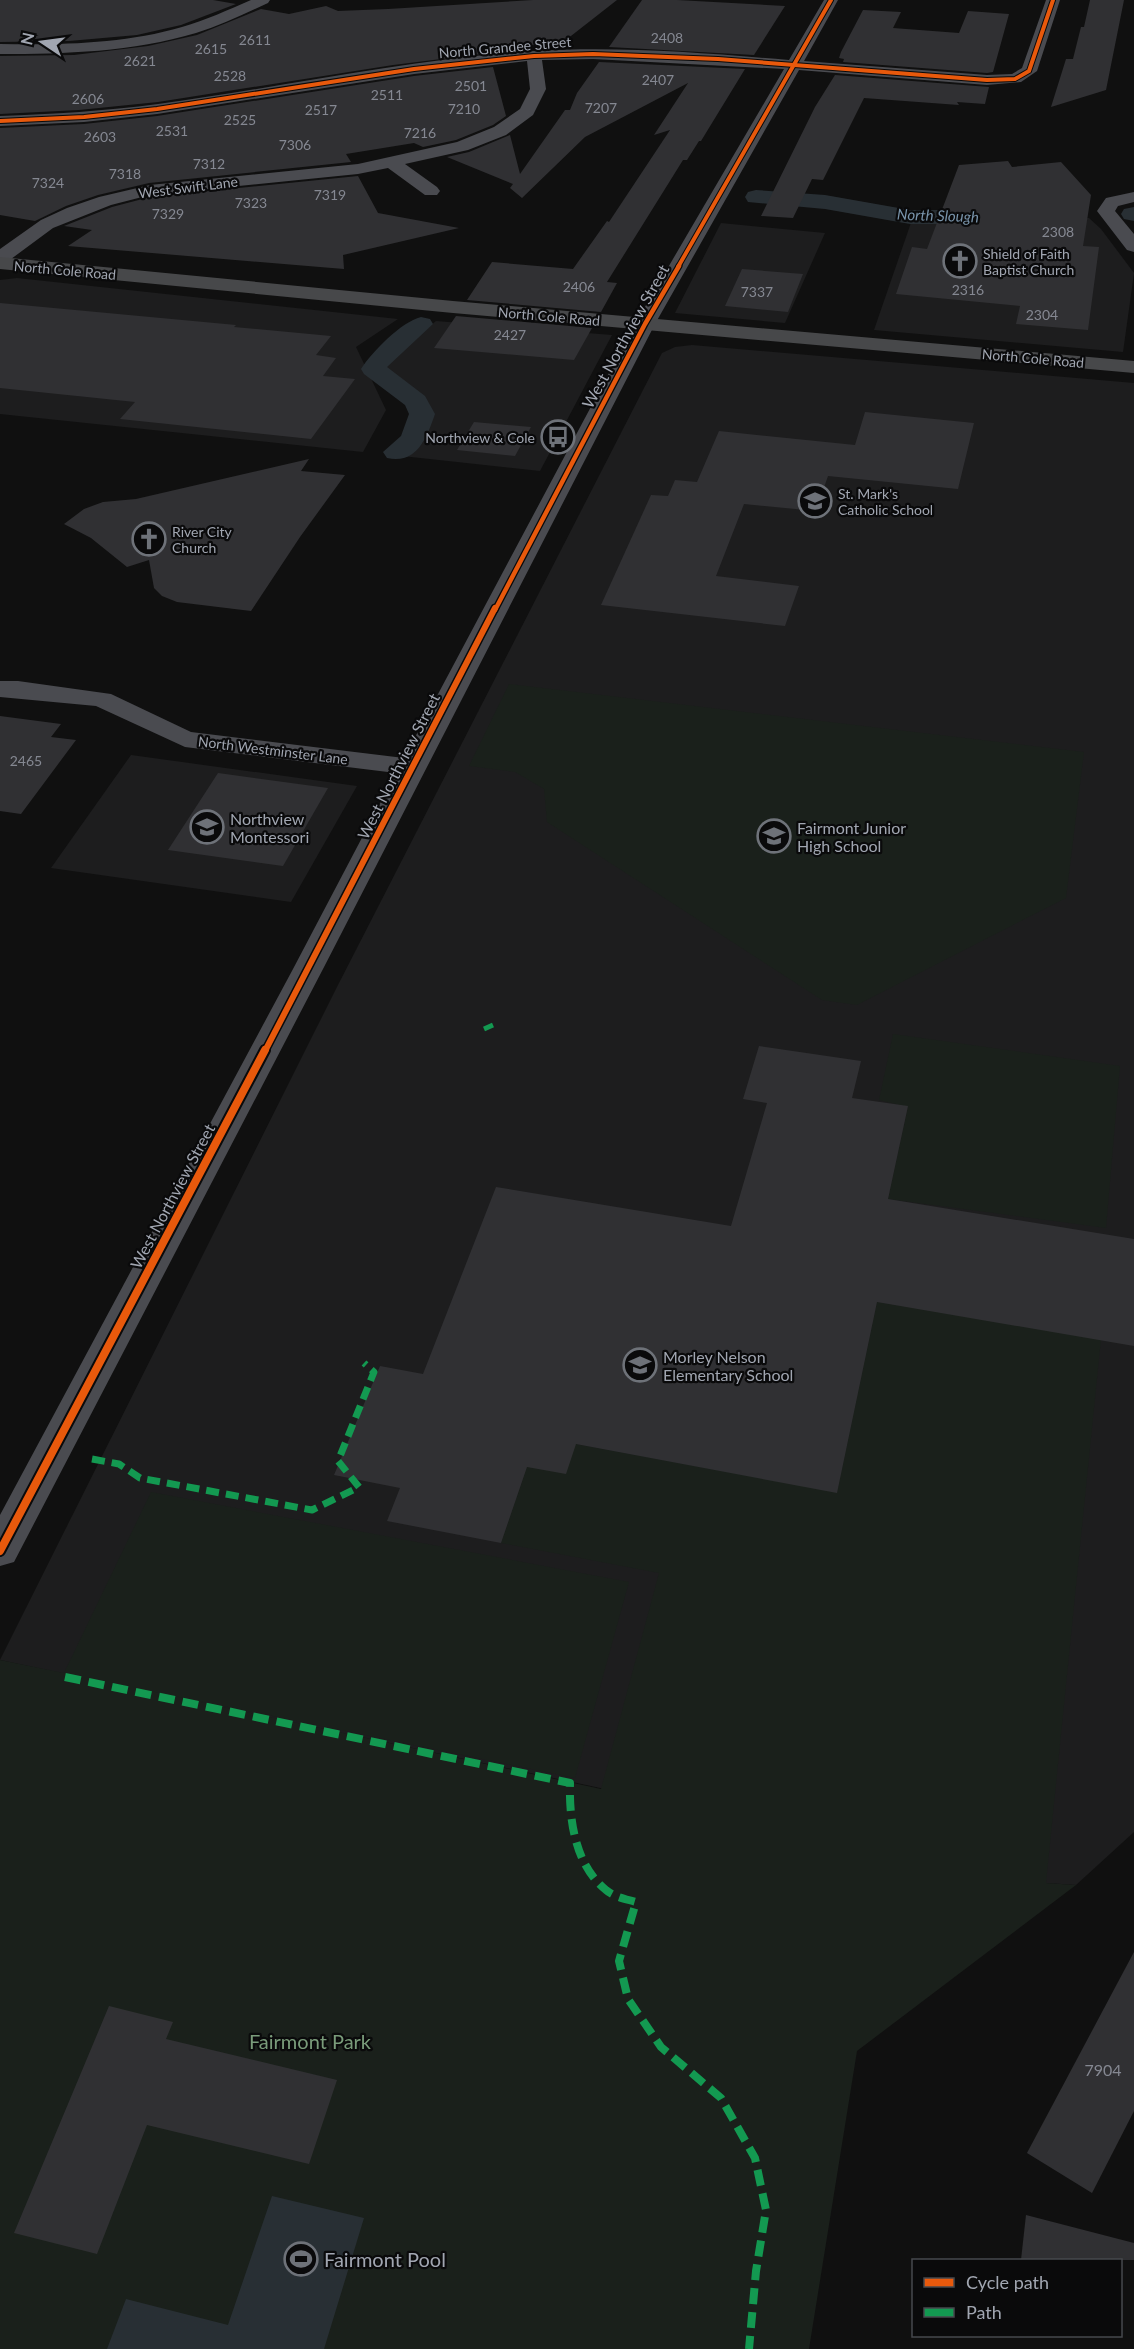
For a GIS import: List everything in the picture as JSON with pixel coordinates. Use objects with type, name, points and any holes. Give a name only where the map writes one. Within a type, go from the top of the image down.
[{"type":"main road","name":"North Cole Road","points":[[0,264],[1134,367]]},
{"type":"street","points":[[0,49],[49,50],[109,45],[178,33],[217,20],[263,0]]},
{"type":"street","name":"West Northview Street","points":[[0,1551],[308,969],[645,324],[831,0]]},
{"type":"street","name":"North Grandee Street","points":[[0,121],[84,117],[157,110],[414,69],[534,56],[593,54],[718,59],[987,80],[1015,79],[1029,71],[1053,0]]},
{"type":"street","name":"West Swift Lane","points":[[0,258],[47,224],[73,212],[150,190],[358,169],[462,146],[500,131],[526,112],[538,89],[534,56]]},
{"type":"street","points":[[391,162],[431,191]]},
{"type":"street","points":[[1134,197],[1112,202],[1106,211],[1134,246]]},
{"type":"street","name":"North Westminster Lane","points":[[0,689],[102,699],[185,739],[412,767]]},
{"type":"shaded area","points":[[914,214],[1089,218],[1101,229],[1134,273],[1123,352],[874,330]]},
{"type":"shaded area","points":[[721,223],[825,233],[785,323],[675,313]]},
{"type":"shaded area","points":[[17,278],[398,319],[356,347],[386,410],[363,452],[0,414],[0,280]]},
{"type":"shaded area","points":[[436,321],[612,335],[540,471],[402,456],[423,442],[428,425],[422,401],[378,365],[412,342]]},
{"type":"shaded area","name":"Morley Nelson Elementary School","points":[[692,345],[1134,383],[1134,1832],[1076,1885],[1046,1883],[0,1660],[337,987],[662,353],[675,347]]},
{"type":"shaded area","name":"Northview Montessori","points":[[131,755],[357,786],[291,902],[51,868]]},
{"type":"shaded area","name":"Fairmont Pool","points":[[272,2196],[364,2218],[324,2349],[107,2349],[126,2299],[228,2325]]},
{"type":"green space","points":[[509,684],[1084,752],[1066,898],[857,1005],[822,1000],[547,822],[544,789],[515,772],[469,766]]},
{"type":"green space","points":[[893,1034],[1120,1066],[1106,1228],[888,1199],[908,1107],[879,1100]]},
{"type":"green space","name":"Fairmont Park","points":[[877,1302],[1101,1339],[1046,1883],[1076,1885],[857,2051],[809,2349],[0,2349],[0,1660],[64,1673],[151,1492],[629,1582],[575,1778],[150,1691],[601,1789],[659,1573],[501,1543],[527,1467],[576,1444],[837,1492]]},
{"type":"building","points":[[0,0],[213,0],[236,4],[181,25],[137,35],[69,41],[0,42]]},
{"type":"building","points":[[533,0],[617,0],[562,43],[488,48],[489,53],[393,65],[158,102],[79,110],[0,114],[0,56],[74,55],[148,46],[197,35],[261,9],[289,14],[326,6],[338,11]]},
{"type":"building","points":[[642,0],[785,6],[754,55],[609,47]]},
{"type":"building","points":[[1090,0],[1124,0],[1106,90],[1051,107],[1066,59],[1073,59]]},
{"type":"building","points":[[863,10],[901,12],[893,28],[959,33],[968,11],[1009,14],[993,72],[987,73],[843,62],[844,59],[839,58],[841,52]]},
{"type":"building","points":[[599,62],[745,69],[701,141],[687,160],[683,160],[607,282],[617,283],[601,312],[467,300],[492,262],[573,269],[607,221],[609,222],[670,130],[654,135],[688,83],[585,137],[522,198],[510,188],[513,184],[447,157],[469,152],[510,135],[520,174],[565,110],[570,110],[577,93]]},
{"type":"building","points":[[493,67],[506,116],[493,125],[456,140],[423,147],[414,143],[346,154],[351,162],[149,183],[98,195],[66,206],[35,221],[0,215],[0,128],[84,124],[157,116],[414,76]]},
{"type":"building","points":[[835,75],[989,87],[985,104],[957,102],[959,105],[864,98],[823,180],[812,179],[793,218],[761,216],[815,107]]},
{"type":"building","points":[[1008,161],[1012,167],[1061,162],[1091,195],[1083,246],[1099,247],[1088,330],[1016,324],[1020,306],[896,294],[912,247],[927,249],[959,165]]},
{"type":"building","points":[[358,176],[378,213],[459,228],[343,255],[344,269],[68,246],[92,230],[64,226],[112,207],[150,197]]},
{"type":"building","points":[[742,269],[803,274],[788,312],[725,306]]},
{"type":"building","points":[[0,303],[331,336],[316,355],[336,358],[323,376],[355,379],[311,439],[120,419],[135,402],[0,388]]},
{"type":"building","points":[[456,316],[592,328],[574,360],[434,348]]},
{"type":"building","points":[[865,412],[974,423],[958,489],[828,476],[816,511],[744,504],[716,576],[799,586],[785,626],[601,605],[651,495],[668,496],[675,480],[697,482],[719,431],[855,445]]},
{"type":"building","points":[[474,422],[531,427],[515,456],[457,450]]},
{"type":"building","name":"River City Church","points":[[309,459],[301,471],[345,475],[251,611],[177,602],[162,596],[154,588],[149,560],[127,567],[91,538],[64,524],[84,509],[103,502],[136,499]]},
{"type":"building","points":[[0,716],[61,724],[51,737],[76,740],[21,814],[0,811]]},
{"type":"building","points":[[218,773],[328,788],[283,866],[168,850]]},
{"type":"building","points":[[759,1046],[861,1061],[852,1098],[908,1106],[888,1199],[1134,1239],[1134,1346],[877,1302],[837,1493],[576,1444],[566,1474],[527,1467],[501,1543],[387,1521],[400,1488],[334,1475],[380,1366],[423,1374],[496,1187],[731,1226],[767,1103],[743,1099]]},
{"type":"building","points":[[1134,1952],[1134,2111],[1092,2193],[1027,2153]]},
{"type":"building","points":[[109,2006],[173,2022],[166,2039],[337,2080],[309,2164],[147,2125],[97,2254],[14,2233]]},
{"type":"building","points":[[1026,2215],[1134,2243],[1134,2260],[1021,2259]]},
{"type":"waterway","name":"North Slough","points":[[756,197],[825,202],[910,217],[995,217]]},
{"type":"waterway","name":"North Slough","points":[[396,452],[413,440],[422,414],[416,401],[373,369],[389,351],[421,324]]},
{"type":"marked path","points":[[484,1029],[493,1025]]},
{"type":"marked path","points":[[92,1459],[119,1464],[140,1478],[312,1510],[359,1487],[338,1461],[374,1372],[364,1363]]},
{"type":"marked path","points":[[65,1677],[570,1783],[572,1826],[580,1854],[587,1868],[605,1890],[636,1902],[619,1961],[628,1999],[661,2047],[721,2098],[755,2158],[766,2210],[756,2271],[749,2349]]},
{"type":"cycle path","points":[[0,1551],[308,969],[645,324],[831,0]]},
{"type":"cycle path","points":[[0,121],[84,117],[157,109],[414,69],[534,56],[593,54],[718,59],[987,80],[1015,79],[1029,71],[1053,0]]},
{"type":"place","name":"Shield of Faith Baptist Church","points":[[960,261]]},
{"type":"place","name":"Northview & Cole","points":[[558,437]]},
{"type":"place","name":"St. Mark's Catholic School","points":[[815,501]]},
{"type":"place","name":"River City Church","points":[[149,539]]},
{"type":"place","name":"Northview Montessori","points":[[207,827]]},
{"type":"place","name":"Fairmont Junior High School","points":[[774,836]]},
{"type":"place","name":"Morley Nelson Elementary School","points":[[640,1365]]},
{"type":"place","name":"Fairmont Pool","points":[[301,2259]]}]
